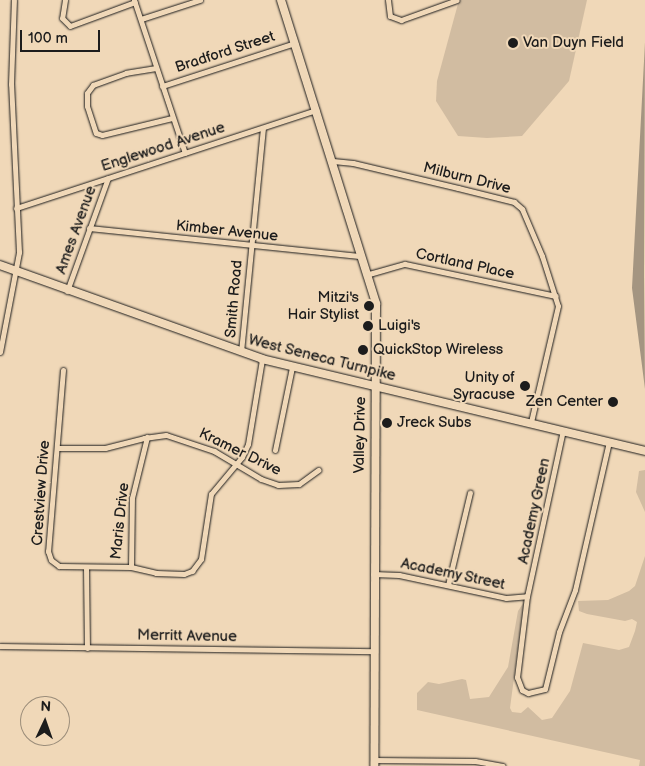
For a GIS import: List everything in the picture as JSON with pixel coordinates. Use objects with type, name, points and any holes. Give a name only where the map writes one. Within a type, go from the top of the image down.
[{"type":"main road","name":"Valley Drive","points":[[282,0],[362,256],[370,274],[376,304],[372,574],[374,763]]},
{"type":"main road","name":"West Seneca Turnpike","points":[[0,265],[67,291],[262,359],[643,450]]},
{"type":"street","points":[[0,352],[19,252],[11,51],[14,0]]},
{"type":"street","points":[[65,0],[62,18],[70,26],[135,1],[185,153]]},
{"type":"street","points":[[141,19],[200,0]]},
{"type":"street","points":[[388,0],[393,19],[405,19],[457,0]]},
{"type":"street","name":"Bradford Street","points":[[162,86],[295,43]]},
{"type":"street","points":[[156,68],[126,73],[93,85],[88,93],[87,106],[96,132],[102,134],[172,118]]},
{"type":"street","name":"Englewood Avenue","points":[[16,208],[317,110]]},
{"type":"street","name":"Smith Road","points":[[241,352],[263,128]]},
{"type":"street","name":"Milburn Drive","points":[[333,161],[353,163],[514,202],[522,209],[556,296],[556,317],[531,422]]},
{"type":"street","name":"Ames Avenue","points":[[67,291],[108,178]]},
{"type":"street","name":"Kimber Avenue","points":[[89,228],[362,256]]},
{"type":"street","name":"Cortland Place","points":[[370,274],[405,264],[556,296]]},
{"type":"street","points":[[131,567],[156,573],[184,574],[196,568],[201,559],[211,494],[236,464],[252,428],[262,359]]},
{"type":"street","points":[[275,450],[292,367]]},
{"type":"street","name":"Crestview Drive","points":[[63,370],[48,551],[56,565],[86,567]]},
{"type":"street","name":"Academy Green","points":[[563,430],[527,596],[517,677],[522,690],[534,694],[545,689],[559,632],[574,590],[609,442]]},
{"type":"street","name":"Kramer Drive","points":[[57,448],[105,448],[147,437],[178,437],[214,451],[278,486],[300,484],[318,470]]},
{"type":"street","name":"Maris Drive","points":[[86,567],[131,567],[132,498],[147,437]]},
{"type":"street","points":[[448,585],[470,493]]},
{"type":"street","points":[[86,567],[87,648]]},
{"type":"street","name":"Academy Street","points":[[372,574],[399,575],[506,598],[527,596]]},
{"type":"street","name":"Merritt Avenue","points":[[0,646],[374,651]]},
{"type":"street","points":[[374,763],[450,763],[503,766]]},
{"type":"shaded area","name":"Van Duyn Field","points":[[459,0],[587,0],[569,81],[522,136],[487,138],[458,136],[436,101],[437,81]]},
{"type":"shaded area","points":[[645,42],[644,274],[645,389],[632,288]]},
{"type":"shaded area","points":[[645,470],[645,512],[636,492],[639,471]]},
{"type":"shaded area","points":[[645,556],[645,766],[639,766],[640,760],[417,710],[417,693],[428,682],[439,684],[462,679],[466,680],[470,699],[489,697],[508,667],[518,611],[524,602],[510,708],[512,712],[521,713],[528,707],[542,720],[552,718],[570,691],[583,643],[619,650],[629,647],[637,622],[632,619],[625,621],[587,614],[579,611],[578,601],[608,600],[629,591],[635,586]]},
{"type":"place","name":"Van Duyn Field","points":[[513,43]]},
{"type":"place","name":"Mitzi's Hair Stylist","points":[[369,306]]},
{"type":"place","name":"Luigi's","points":[[368,326]]},
{"type":"place","name":"QuickStop Wireless","points":[[363,350]]},
{"type":"place","name":"Unity of Syracuse","points":[[525,386]]},
{"type":"place","name":"Zen Center","points":[[613,402]]},
{"type":"place","name":"Jreck Subs","points":[[387,423]]}]
